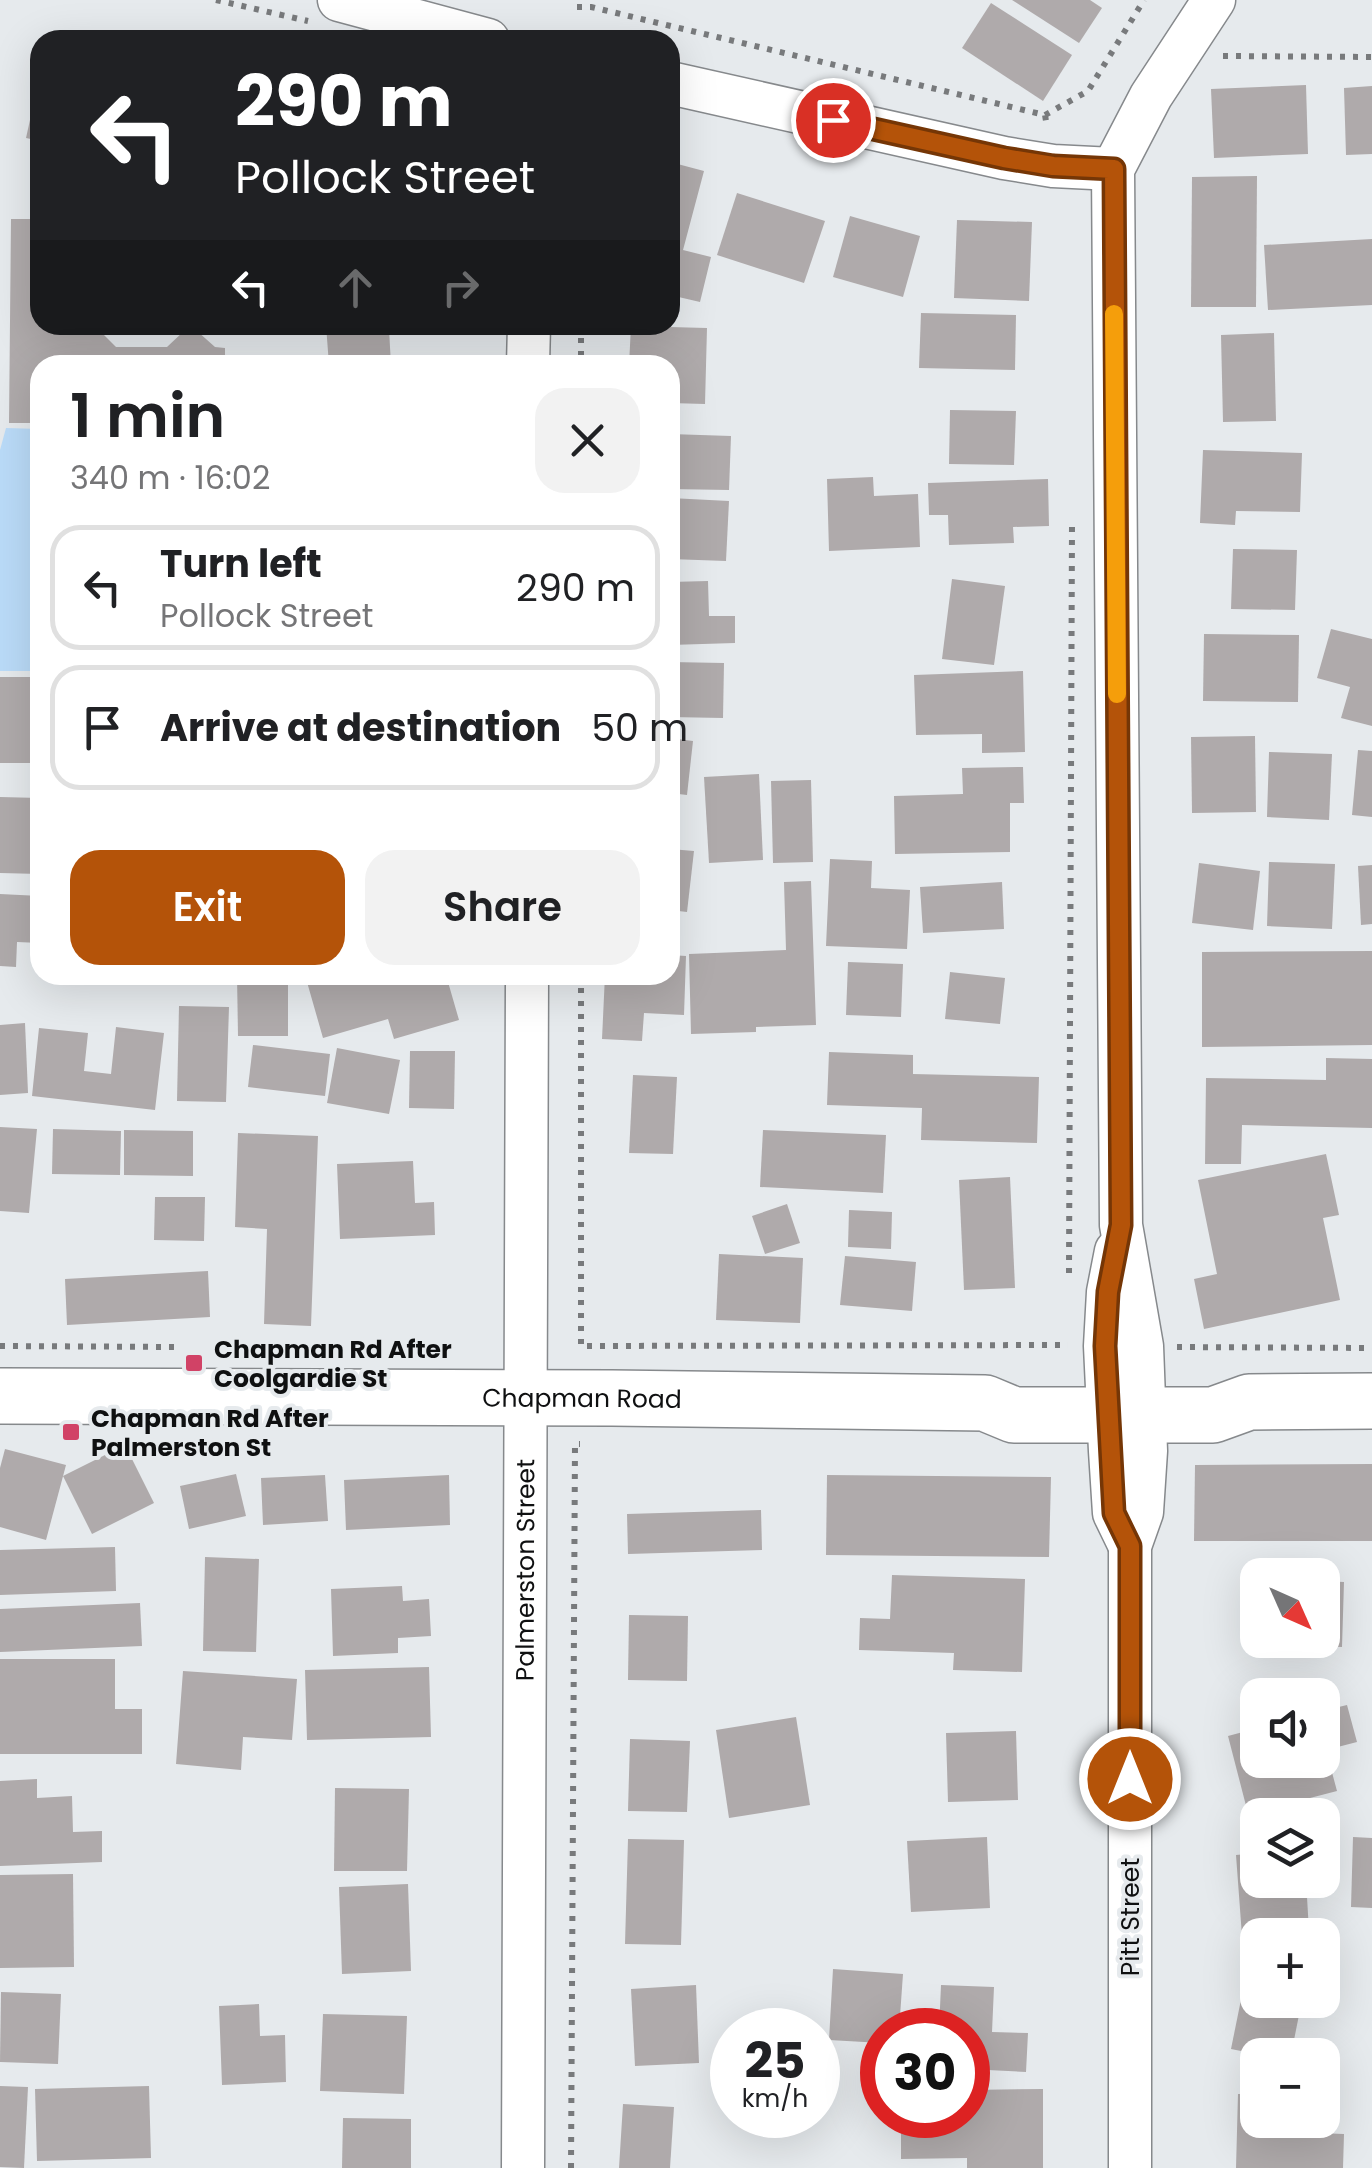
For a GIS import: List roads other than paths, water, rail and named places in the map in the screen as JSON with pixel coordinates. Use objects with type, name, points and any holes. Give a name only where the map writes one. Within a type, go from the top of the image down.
[{"type":"main road","name":"Chapman Road","points":[[0,1396],[985,1403],[1004,1388],[1133,1390],[1212,1386],[1249,1402],[1372,1400]]},
{"type":"street","points":[[339,0],[451,30]]},
{"type":"street","name":"Pitt Street","points":[[1130,2168],[1130,1546],[1142,1512],[1146,1450],[1133,1390],[1105,1346],[1108,1292],[1121,1225],[1114,169],[1151,96],[1214,0]]},
{"type":"street","points":[[680,85],[1004,158],[1053,166],[1114,169]]},
{"type":"street","name":"Palmerston Street","points":[[523,2168],[527,985]]},
{"type":"place","name":"Chapman Rd After Coolgardie St","points":[[194,1363]]},
{"type":"place","name":"Chapman Rd After Palmerston St","points":[[71,1432]]}]
